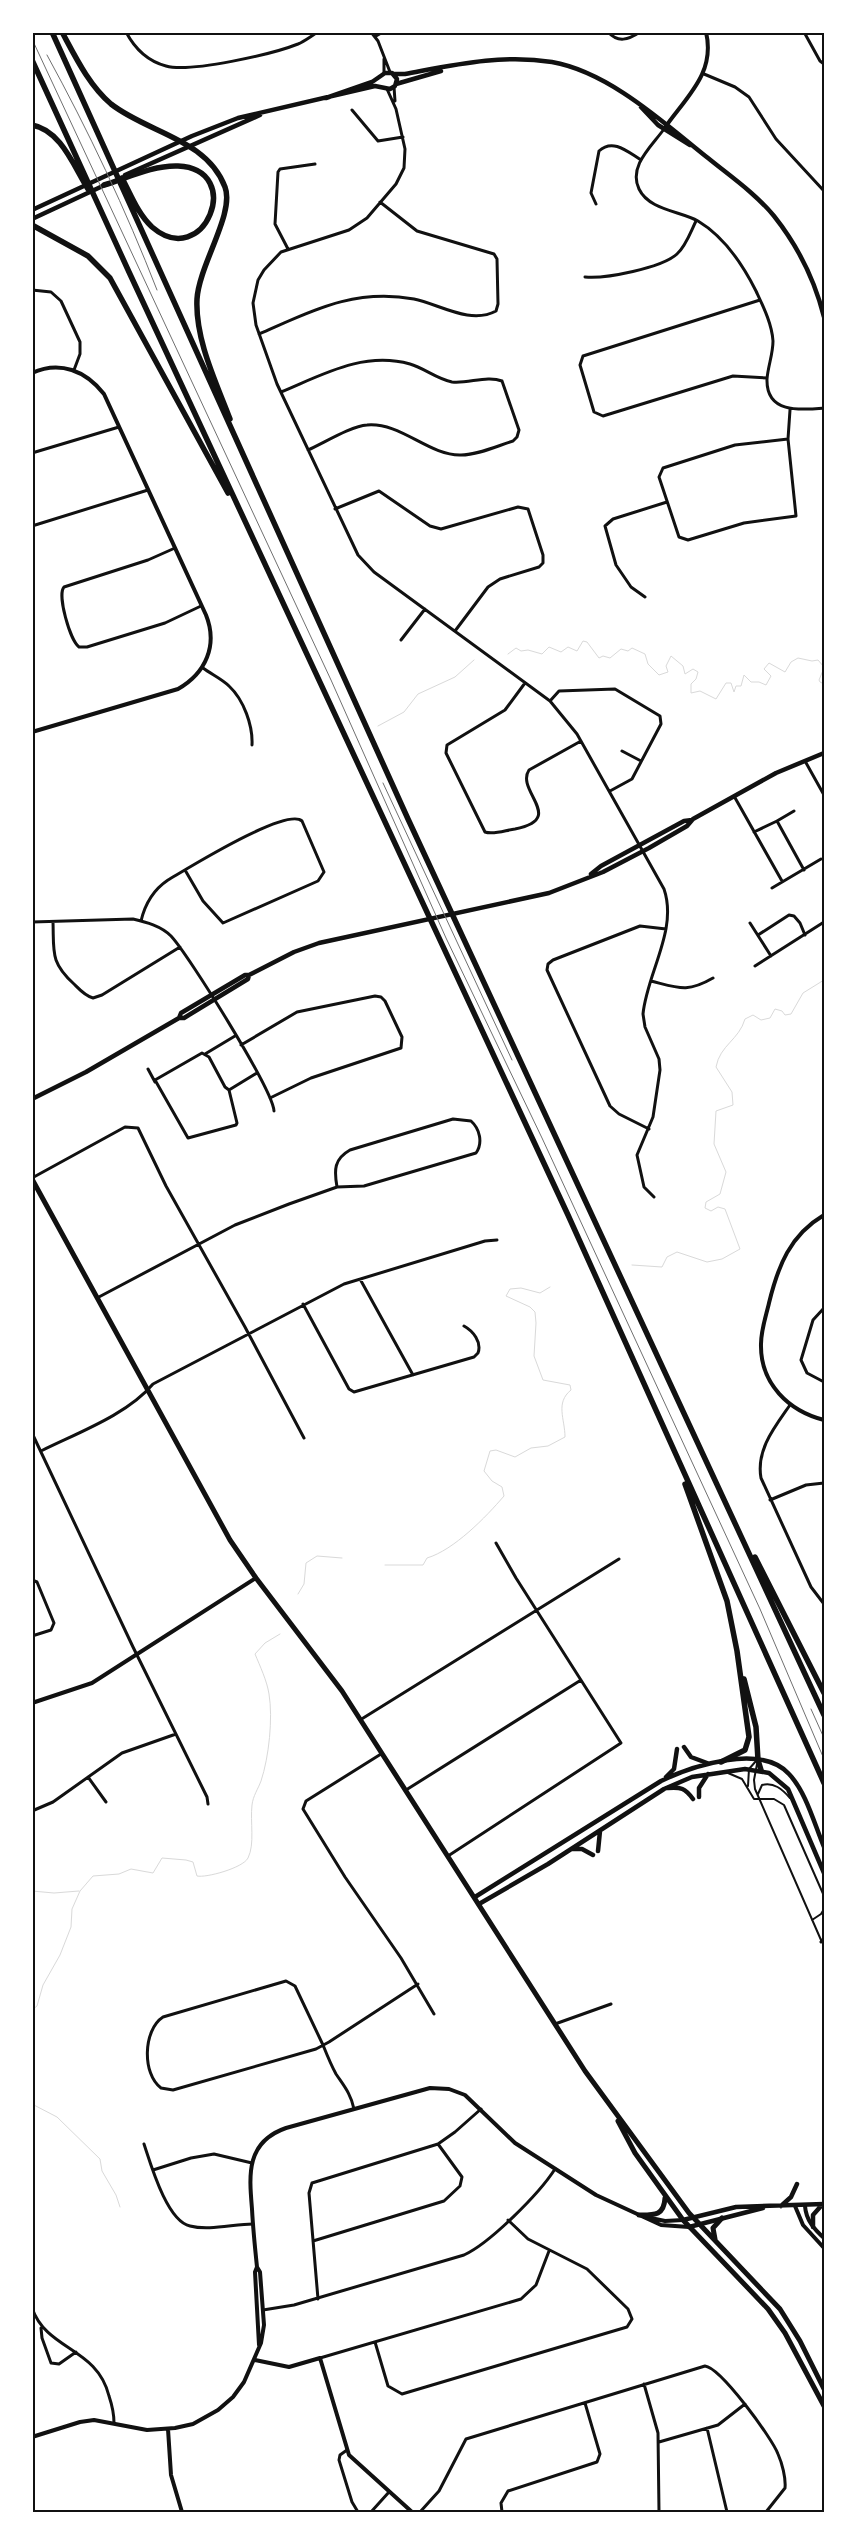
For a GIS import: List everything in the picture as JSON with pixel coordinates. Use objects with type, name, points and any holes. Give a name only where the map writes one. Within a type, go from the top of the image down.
[{"type":"highway","points":[[52,32],[277,532],[702,1454],[824,1713]]},
{"type":"highway","points":[[62,32],[88,78],[105,98],[132,119],[190,146],[204,157],[225,186],[228,200],[225,217],[205,263],[200,280],[197,307],[200,327],[214,378],[277,532]]},
{"type":"highway","points":[[32,60],[564,1206],[824,1782]]},
{"type":"highway","points":[[87,107],[135,203],[153,227],[170,236],[184,237],[196,233],[209,221],[214,206],[212,191],[207,180],[195,170],[170,166],[132,174],[103,182]]},
{"type":"highway","points":[[32,125],[47,130],[63,147],[88,189],[129,272]]},
{"type":"highway","points":[[32,225],[88,256],[110,278],[255,543]]},
{"type":"highway","points":[[635,1365],[677,1461],[718,1571],[731,1617],[748,1741],[744,1750],[739,1754],[721,1762]]},
{"type":"highway","points":[[702,1454],[824,1693]]},
{"type":"highway","points":[[737,1651],[756,1727],[758,1770]]},
{"type":"main road","points":[[326,98],[392,73],[402,75],[508,58],[552,62],[587,73],[618,90],[668,124],[748,191],[774,216],[805,266],[816,288],[824,317]]},
{"type":"main road","points":[[32,218],[80,196],[128,167],[238,118],[372,87],[385,88],[452,66]]},
{"type":"main road","points":[[392,73],[395,85]]},
{"type":"main road","points":[[382,76],[385,88]]},
{"type":"main road","points":[[640,106],[664,129],[695,148]]},
{"type":"main road","points":[[132,174],[190,146],[273,110]]},
{"type":"main road","points":[[32,210],[103,182]]},
{"type":"main road","points":[[588,876],[601,866],[684,821],[693,819],[776,773],[824,753]]},
{"type":"main road","points":[[179,1018],[181,1013],[245,975],[249,975],[287,955],[319,942],[417,920],[530,898],[603,872],[643,852],[687,826],[693,819]]},
{"type":"main road","points":[[32,1099],[86,1072],[179,1018],[184,1018],[248,979],[249,975]]},
{"type":"main road","points":[[32,1178],[227,1535],[256,1578],[321,1662],[360,1720],[610,2107],[699,2224],[780,2308],[811,2362],[824,2390]]},
{"type":"main road","points":[[684,1747],[691,1757],[708,1764]]},
{"type":"main road","points":[[661,1781],[674,1769],[677,1748]]},
{"type":"main road","points":[[475,1897],[661,1781],[683,1770],[721,1762],[758,1760],[776,1764],[793,1779],[824,1846]]},
{"type":"main road","points":[[479,1904],[568,1850],[664,1788],[686,1779],[709,1773],[749,1769],[758,1770],[782,1782],[796,1804],[824,1873]]},
{"type":"main road","points":[[699,1797],[699,1788],[709,1773]]},
{"type":"main road","points":[[664,1788],[681,1787],[687,1790],[692,1799]]},
{"type":"main road","points":[[598,1851],[600,1829]]},
{"type":"main road","points":[[568,1850],[582,1849],[593,1855]]},
{"type":"main road","points":[[610,2107],[635,2153],[665,2198],[689,2227],[768,2309],[803,2366],[824,2406]]},
{"type":"main road","points":[[781,2206],[791,2196],[797,2184]]},
{"type":"main road","points":[[639,2215],[655,2215],[662,2212],[665,2198]]},
{"type":"main road","points":[[683,2220],[736,2207],[824,2204]]},
{"type":"main road","points":[[813,2227],[813,2215],[816,2209],[824,2204]]},
{"type":"main road","points":[[689,2227],[766,2207]]},
{"type":"main road","points":[[719,2246],[713,2237],[712,2228],[722,2218]]},
{"type":"main road","points":[[803,2366],[811,2362]]},
{"type":"street","points":[[126,32],[135,46],[148,58],[176,68],[217,64],[293,46],[318,32]]},
{"type":"street","points":[[371,32],[376,36],[392,73]]},
{"type":"street","points":[[376,36],[383,32]]},
{"type":"street","points":[[608,32],[616,39],[626,40],[640,32]]},
{"type":"street","points":[[706,32],[709,55],[704,74],[641,160],[637,178],[643,195],[652,203],[696,220],[714,234],[734,257],[760,300],[773,340],[767,378],[772,397],[790,410],[824,408]]},
{"type":"street","points":[[804,32],[820,61],[824,64]]},
{"type":"street","points":[[382,51],[382,76]]},
{"type":"street","points":[[704,74],[735,87],[749,97],[776,139],[824,191]]},
{"type":"street","points":[[395,85],[396,109],[406,155],[404,168],[396,184],[366,218],[349,230],[281,252],[264,270],[254,292],[254,316],[281,392],[351,544],[366,565],[550,701],[572,726],[667,896],[668,915],[666,929],[644,1008],[644,1020],[659,1059],[660,1070],[649,1129],[639,1145],[637,1155],[644,1187],[654,1197]]},
{"type":"street","points":[[385,88],[396,109]]},
{"type":"street","points":[[352,110],[378,141],[403,137]]},
{"type":"street","points":[[596,204],[591,193],[599,150],[609,144],[615,145],[641,160]]},
{"type":"street","points":[[288,249],[276,224],[278,172],[280,169],[288,166],[315,164]]},
{"type":"street","points":[[259,334],[322,306],[366,296],[416,299],[464,315],[488,314],[496,311],[498,304],[497,259],[494,254],[417,231],[380,202]]},
{"type":"street","points":[[585,277],[613,277],[671,258],[682,248],[696,220]]},
{"type":"street","points":[[32,290],[51,292],[61,301],[80,342],[80,354],[74,370]]},
{"type":"street","points":[[760,300],[583,356],[580,365],[594,412],[603,416],[733,376],[767,378]]},
{"type":"street","points":[[281,392],[320,374],[354,363],[374,360],[398,361],[421,367],[452,382],[502,381],[519,430],[517,437],[512,441],[462,455],[450,454],[387,427],[368,425],[308,450]]},
{"type":"street","points":[[32,373],[48,368],[74,370],[97,385],[104,394],[202,606],[209,623],[211,636],[209,654],[202,668],[188,683],[178,688],[32,732]]},
{"type":"street","points":[[788,439],[735,445],[663,468],[659,477],[677,534],[682,540],[688,540],[744,523],[793,518],[797,513],[788,439],[790,410]]},
{"type":"street","points":[[32,453],[119,427]]},
{"type":"street","points":[[32,526],[148,490]]},
{"type":"street","points":[[335,510],[379,491],[430,526],[441,529],[518,507],[528,509],[543,554],[543,563],[539,567],[500,579],[488,587],[455,631]]},
{"type":"street","points":[[645,596],[631,587],[616,565],[605,526],[613,519],[667,502]]},
{"type":"street","points":[[175,548],[148,560],[64,586],[60,597],[73,639],[79,647],[87,647],[164,623],[202,606]]},
{"type":"street","points":[[401,640],[425,610]]},
{"type":"street","points":[[202,668],[228,685],[236,694],[253,730],[252,745]]},
{"type":"street","points":[[526,683],[504,710],[447,745],[446,753],[485,832],[492,833],[520,828],[536,820],[538,808],[526,781],[526,774],[581,741]]},
{"type":"street","points":[[550,701],[559,691],[612,688],[660,716],[661,724],[629,781],[610,791]]},
{"type":"street","points":[[622,751],[641,761]]},
{"type":"street","points":[[805,761],[824,795]]},
{"type":"street","points":[[734,796],[782,881]]},
{"type":"street","points":[[754,832],[794,810]]},
{"type":"street","points":[[141,921],[154,892],[163,883],[185,870],[265,826],[295,817],[302,821],[324,872],[318,881],[224,923],[203,902],[185,870]]},
{"type":"street","points":[[777,821],[804,870]]},
{"type":"street","points":[[772,888],[821,859]]},
{"type":"street","points":[[758,935],[789,915],[794,916],[800,923],[805,935]]},
{"type":"street","points":[[32,922],[124,919],[141,921],[166,932],[180,947],[241,1045],[270,1098],[274,1111]]},
{"type":"street","points":[[53,922],[55,959],[59,970],[86,996],[92,998],[102,995],[180,947]]},
{"type":"street","points":[[755,966],[824,922]]},
{"type":"street","points":[[750,923],[772,956]]},
{"type":"street","points":[[649,1129],[619,1114],[610,1106],[547,970],[548,964],[553,960],[640,926],[666,929]]},
{"type":"street","points":[[652,980],[683,989],[697,987],[712,978]]},
{"type":"street","points":[[241,1045],[297,1012],[375,996],[381,997],[385,1001],[402,1037],[400,1048],[311,1078],[270,1098]]},
{"type":"street","points":[[155,1082],[157,1078],[205,1054],[235,1036]]},
{"type":"street","points":[[148,1069],[188,1138],[236,1125],[237,1120],[229,1090],[205,1054]]},
{"type":"street","points":[[229,1090],[257,1073]]},
{"type":"street","points":[[97,1298],[235,1225],[337,1187],[364,1186],[469,1156],[479,1149],[478,1130],[474,1124],[466,1119],[453,1119],[350,1150],[340,1156],[335,1167],[337,1187]]},
{"type":"street","points":[[32,1178],[125,1127],[135,1127],[304,1438]]},
{"type":"street","points":[[824,1215],[803,1230],[782,1260],[775,1277],[762,1332],[761,1350],[766,1372],[774,1388],[790,1405],[804,1414],[824,1420]]},
{"type":"street","points":[[41,1452],[126,1408],[153,1384],[344,1284],[485,1241],[497,1240]]},
{"type":"street","points":[[360,1279],[413,1375]]},
{"type":"street","points":[[303,1304],[351,1391],[360,1392],[474,1357],[478,1353],[479,1345],[473,1331],[464,1326]]},
{"type":"street","points":[[824,1308],[814,1320],[801,1360],[807,1373],[824,1382]]},
{"type":"street","points":[[790,1405],[760,1456],[761,1478],[811,1587],[824,1604]]},
{"type":"street","points":[[32,1433],[136,1654],[207,1797],[208,1804]]},
{"type":"street","points":[[770,1500],[806,1485],[824,1483]]},
{"type":"street","points":[[447,1856],[621,1743],[536,1611],[496,1543]]},
{"type":"street","points":[[360,1720],[619,1559]]},
{"type":"street","points":[[32,1703],[92,1682],[256,1578]]},
{"type":"street","points":[[32,1580],[37,1582],[54,1623],[51,1630],[32,1636]]},
{"type":"street","points":[[404,1790],[581,1680]]},
{"type":"street","points":[[32,1811],[45,1806],[122,1753],[176,1734]]},
{"type":"street","points":[[381,1754],[306,1801],[303,1809],[345,1877],[418,1984],[434,2014]]},
{"type":"street","points":[[88,1777],[106,1802]]},
{"type":"street","points":[[823,1942],[824,1938]]},
{"type":"street","points":[[354,2109],[348,2090],[336,2074],[323,2045],[295,1986],[286,1981],[159,2020],[151,2032],[147,2050],[156,2084],[164,2090],[173,2090],[323,2045],[418,1984]]},
{"type":"street","points":[[555,2024],[611,2004]]},
{"type":"street","points":[[32,2437],[87,2420],[114,2423],[138,2429],[168,2429],[193,2424],[218,2410],[239,2389],[256,2360],[259,2344],[255,2272],[257,2267],[250,2184],[252,2163],[260,2146],[276,2132],[437,2087],[460,2092],[481,2109],[510,2139],[596,2195],[660,2226],[689,2227]]},
{"type":"street","points":[[318,2299],[309,2193],[312,2183],[438,2144],[456,2132],[481,2109]]},
{"type":"street","points":[[144,2144],[171,2211],[181,2222],[194,2227],[253,2224]]},
{"type":"street","points":[[313,2240],[444,2201],[460,2186],[462,2177],[438,2144]]},
{"type":"street","points":[[153,2170],[191,2158],[214,2154],[252,2163]]},
{"type":"street","points":[[263,2310],[294,2306],[464,2255],[478,2248],[534,2196],[555,2169]]},
{"type":"street","points":[[795,2206],[803,2225],[824,2248]]},
{"type":"street","points":[[804,2206],[805,2215],[824,2238]]},
{"type":"street","points":[[639,2215],[666,2221],[683,2220]]},
{"type":"street","points":[[375,2342],[388,2386],[397,2393],[406,2393],[622,2329],[630,2323],[631,2314],[628,2309],[595,2274],[580,2264],[549,2251],[528,2239],[508,2220]]},
{"type":"street","points":[[256,2360],[289,2367],[521,2299],[536,2285],[549,2251]]},
{"type":"street","points":[[257,2267],[260,2272],[263,2310],[263,2336],[259,2344]]},
{"type":"street","points":[[32,2308],[41,2328],[42,2338],[51,2362],[59,2364],[76,2352]]},
{"type":"street","points":[[41,2328],[95,2366],[104,2380],[114,2414],[114,2423]]},
{"type":"street","points":[[320,2358],[351,2458],[412,2512]]},
{"type":"street","points":[[420,2512],[439,2491],[466,2439],[708,2366],[745,2404],[776,2450],[786,2485],[766,2512]]},
{"type":"street","points":[[644,2384],[659,2442],[659,2512]]},
{"type":"street","points":[[502,2512],[501,2503],[508,2491],[597,2462],[600,2454],[585,2402]]},
{"type":"street","points":[[659,2442],[720,2424],[745,2404]]},
{"type":"street","points":[[706,2428],[727,2512]]},
{"type":"street","points":[[168,2429],[172,2476],[182,2512]]},
{"type":"street","points":[[347,2450],[340,2454],[339,2460],[352,2502],[358,2512]]},
{"type":"street","points":[[371,2512],[389,2492]]},
{"type":"lane","points":[[748,1788],[749,1769],[758,1760]]},
{"type":"lane","points":[[758,1770],[754,1784],[823,1942]]},
{"type":"lane","points":[[716,1772],[738,1776],[748,1788],[752,1798],[777,1799],[784,1805],[824,1896]]},
{"type":"lane","points":[[758,1794],[762,1786],[774,1785],[796,1804]]},
{"type":"lane","points":[[812,1920],[821,1914],[824,1909]]},
{"type":"waterway","points":[[508,654],[516,648],[521,651],[528,650],[542,654],[549,647],[561,652],[568,647],[577,651],[583,641],[587,642],[599,658],[603,656],[610,658],[621,649],[628,651],[632,648],[645,654],[648,664],[659,675],[668,672],[666,666],[671,656],[683,666],[685,674],[693,669],[698,672],[696,679],[691,684],[691,693],[700,691],[716,699],[726,683],[731,683],[734,692],[736,686],[741,686],[744,675],[751,682],[759,682],[766,685],[771,676],[764,669],[769,663],[785,672],[791,662],[798,658],[812,661],[818,660],[824,667]]},
{"type":"waterway","points":[[378,726],[404,712],[418,694],[455,677],[474,660]]},
{"type":"waterway","points":[[824,668],[819,680],[824,684]]},
{"type":"waterway","points":[[632,1265],[662,1267],[667,1257],[677,1252],[707,1262],[722,1259],[740,1249],[725,1209],[718,1207],[711,1211],[705,1208],[706,1202],[720,1194],[726,1172],[714,1144],[716,1111],[733,1105],[732,1092],[716,1067],[718,1059],[745,1019],[753,1015],[761,1020],[770,1018],[775,1009],[782,1011],[785,1015],[791,1014],[803,993],[824,980]]},
{"type":"waterway","points":[[385,1565],[423,1565],[427,1558],[448,1548],[469,1532],[497,1504],[504,1496],[502,1487],[492,1481],[484,1471],[490,1451],[496,1450],[515,1457],[531,1448],[548,1446],[565,1437],[562,1406],[563,1400],[571,1390],[570,1385],[543,1380],[534,1356],[535,1312],[530,1307],[506,1296],[510,1289],[521,1288],[540,1293],[550,1287]]},
{"type":"waterway","points":[[298,1594],[304,1584],[306,1563],[317,1556],[342,1558]]},
{"type":"waterway","points":[[32,2010],[37,2006],[43,1985],[60,1955],[71,1927],[72,1909],[80,1891],[93,1876],[119,1874],[131,1869],[153,1873],[162,1858],[193,1862],[197,1876],[202,1876],[232,1869],[245,1862],[248,1858],[251,1846],[253,1802],[264,1771],[270,1726],[268,1689],[255,1654],[265,1643],[280,1634]]},
{"type":"waterway","points":[[32,1891],[54,1893],[79,1891]]},
{"type":"waterway","points":[[32,2104],[57,2117],[100,2159],[102,2171],[116,2195],[120,2207]]},
{"type":"tram line","points":[[32,39],[331,680],[446,938],[542,1138],[760,1609],[824,1759]]},
{"type":"tram line","points":[[47,55],[106,171],[157,290]]},
{"type":"tram line","points":[[383,783],[512,1060]]},
{"type":"tram line","points":[[811,1709],[824,1738]]}]
